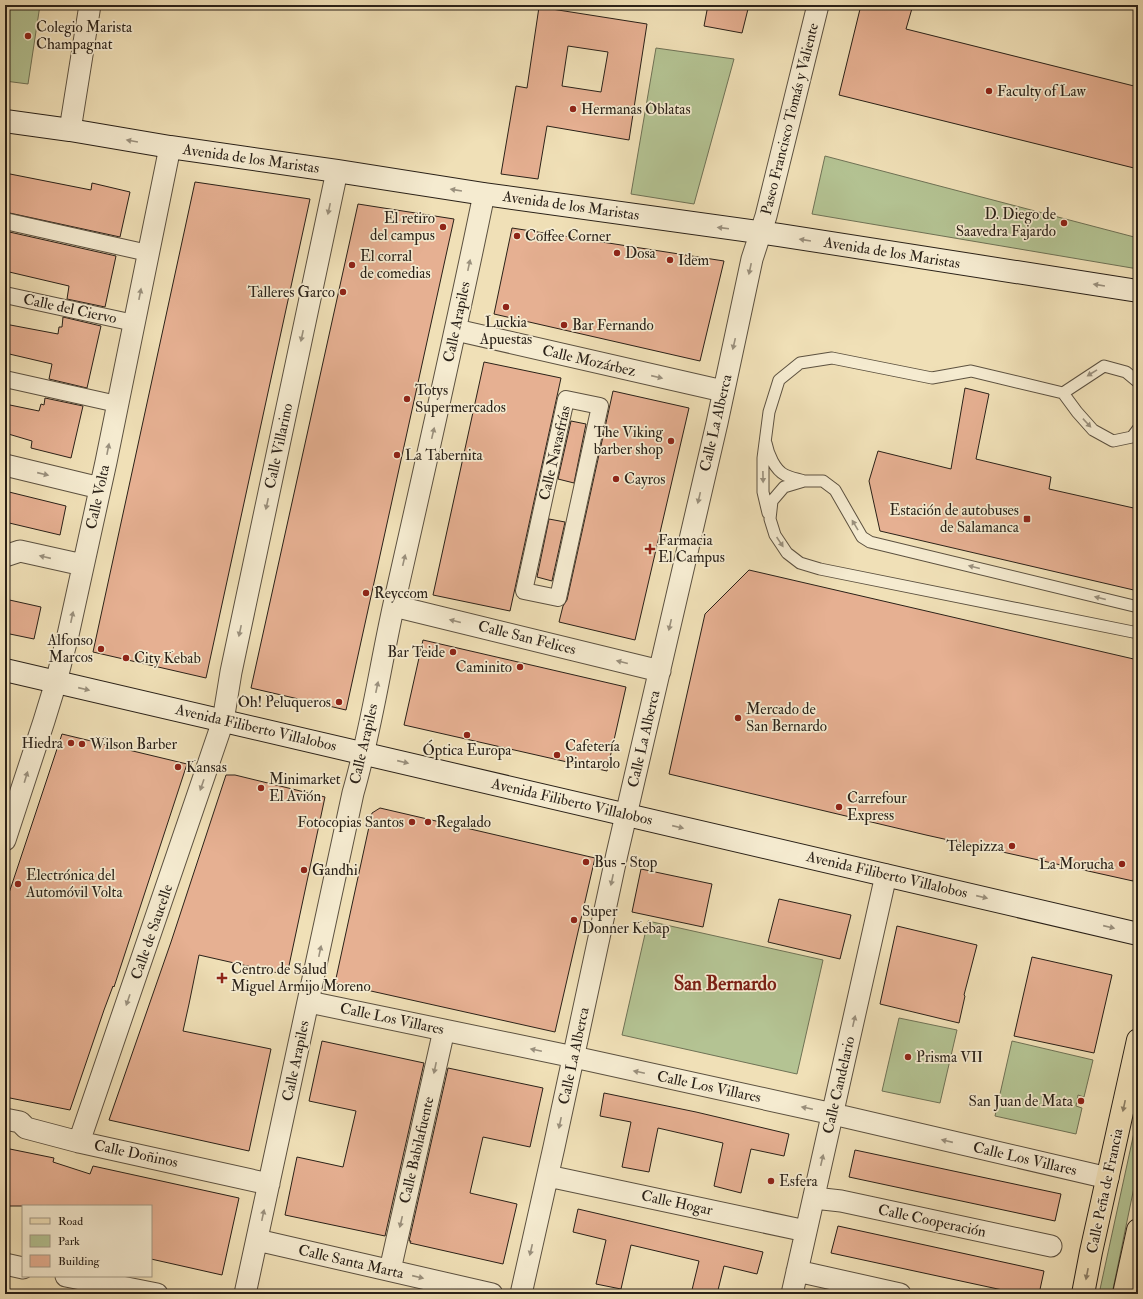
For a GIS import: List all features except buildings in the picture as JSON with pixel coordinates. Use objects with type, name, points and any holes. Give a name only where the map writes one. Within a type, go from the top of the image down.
[{"type":"main road","name":"Avenida de los Maristas","points":[[5,121],[70,130],[170,147],[337,170],[484,194],[762,233],[1138,292]]},
{"type":"main road","name":"Avenida Filiberto Villalobos","points":[[5,670],[1138,934]]},
{"type":"main road","name":"Calle Peña de Francia","points":[[1083,1294],[1138,1040]]},
{"type":"main road","points":[[1124,1294],[1138,1230]]},
{"type":"street","points":[[70,130],[90,5]]},
{"type":"street","name":"Paseo Francisco Tomás y Valiente","points":[[762,233],[818,5]]},
{"type":"street","name":"Calle Volta","points":[[5,840],[12,796],[56,682],[100,488],[170,147]]},
{"type":"street","name":"Calle Villarino","points":[[223,721],[231,672],[337,170]]},
{"type":"street","name":"Calle Arapiles","points":[[245,1294],[353,793],[364,753],[394,606],[456,330],[484,194]]},
{"type":"street","points":[[5,221],[148,253]]},
{"type":"street","name":"Calle La Alberca","points":[[520,1294],[548,1176],[627,815],[752,259],[762,233]]},
{"type":"street","name":"Calle del Ciervo","points":[[5,295],[134,323]]},
{"type":"street","name":"Calle Mozárbez","points":[[456,330],[723,392]]},
{"type":"street","points":[[5,379],[117,404]]},
{"type":"street","name":"Calle Navasfrías","points":[[566,399],[600,406],[558,598],[541,594],[524,591],[566,399]]},
{"type":"street","points":[[5,465],[100,488]]},
{"type":"street","points":[[5,556],[20,551],[83,566]]},
{"type":"street","name":"Calle San Felices","points":[[394,606],[660,671]]},
{"type":"street","name":"Calle de Saucelle","points":[[79,1142],[223,721]]},
{"type":"street","name":"Calle Candelario","points":[[792,1294],[886,875]]},
{"type":"street","name":"Calle Los Villares","points":[[309,1002],[574,1057],[833,1114],[1108,1178]]},
{"type":"street","name":"Calle Babilafuente","points":[[390,1270],[444,1030]]},
{"type":"street","name":"Calle Doñinos","points":[[5,1119],[20,1122],[26,1128],[79,1142],[269,1184]]},
{"type":"street","name":"Calle Hogar","points":[[548,1176],[806,1231]]},
{"type":"street","name":"Calle Cooperación","points":[[814,1198],[841,1201],[1051,1246]]},
{"type":"street","name":"Calle Santa Marta","points":[[257,1240],[492,1294]]},
{"type":"street","points":[[797,1271],[900,1294]]},
{"type":"street","points":[[70,1277],[124,1291],[157,1294]]},
{"type":"lane","points":[[1138,429],[1132,437],[1113,441],[1093,430],[1076,412],[1063,393],[971,371],[932,378],[832,358],[800,363],[779,380],[769,412],[764,438],[763,458],[763,492],[775,535],[787,553],[800,563],[820,569],[1138,634]]},
{"type":"lane","points":[[1063,393],[1104,366],[1126,372],[1136,377]]},
{"type":"lane","points":[[764,438],[768,454],[784,475],[804,481],[823,481],[835,490],[862,537],[870,542],[1138,607]]},
{"type":"lane","points":[[770,519],[772,501],[784,487],[804,481]]},
{"type":"green space","points":[[5,5],[40,5],[28,84],[5,81]]},
{"type":"green space","points":[[656,48],[734,59],[694,204],[631,194]]},
{"type":"green space","points":[[825,156],[1138,238],[1138,269],[812,214]]},
{"type":"green space","points":[[648,921],[823,960],[797,1074],[622,1035]]},
{"type":"green space","points":[[899,1018],[957,1030],[940,1103],[882,1091]]},
{"type":"green space","points":[[1012,1041],[1093,1060],[1084,1097],[1078,1095],[1076,1106],[1082,1108],[1076,1134],[995,1116]]},
{"type":"green space","points":[[1138,1114],[1138,1168],[1112,1294],[1099,1294]]},
{"type":"place","name":"Colegio Marista Champagnat","points":[[28,36]]},
{"type":"place","name":"Faculty of Law","points":[[989,91]]},
{"type":"place","name":"Hermanas Oblatas","points":[[573,109]]},
{"type":"place","name":"D. Diego de Saavedra Fajardo","points":[[1064,223]]},
{"type":"place","name":"El retiro del campus","points":[[443,227]]},
{"type":"place","name":"Coffee Corner","points":[[517,236]]},
{"type":"place","name":"Dosa","points":[[617,253]]},
{"type":"place","name":"Idem","points":[[670,260]]},
{"type":"place","name":"El corral de comedias","points":[[352,265]]},
{"type":"place","name":"Talleres Garco","points":[[343,292]]},
{"type":"place","name":"Luckia Apuestas","points":[[506,307]]},
{"type":"place","name":"Bar Fernando","points":[[564,325]]},
{"type":"place","name":"Totys Supermercados","points":[[407,399]]},
{"type":"place","name":"The Viking barber shop","points":[[671,441]]},
{"type":"place","name":"La Tabernita","points":[[397,455]]},
{"type":"place","name":"Cayros","points":[[616,479]]},
{"type":"place","name":"Estación de autobuses de Salamanca","points":[[1027,519]]},
{"type":"place","name":"Farmacia El Campus","points":[[650,549]]},
{"type":"place","name":"Reyccom","points":[[366,593]]},
{"type":"place","name":"Alfonso Marcos","points":[[101,649]]},
{"type":"place","name":"Bar Teide","points":[[453,652]]},
{"type":"place","name":"City Kebab","points":[[126,658]]},
{"type":"place","name":"Caminito","points":[[520,667]]},
{"type":"place","name":"Oh! Peluqueros","points":[[339,702]]},
{"type":"place","name":"Mercado de San Bernardo","points":[[738,718]]},
{"type":"place","name":"Óptica Europa","points":[[467,735]]},
{"type":"place","name":"Hiedra","points":[[71,743]]},
{"type":"place","name":"Wilson Barber","points":[[82,744]]},
{"type":"place","name":"Cafetería Pintarolo","points":[[557,755]]},
{"type":"place","name":"Kansas","points":[[178,767]]},
{"type":"place","name":"Minimarket El Avión","points":[[261,788]]},
{"type":"place","name":"Carrefour Express","points":[[839,807]]},
{"type":"place","name":"Fotocopias Santos","points":[[412,822]]},
{"type":"place","name":"Regalado","points":[[428,822]]},
{"type":"place","name":"Telepizza","points":[[1012,846]]},
{"type":"place","name":"Bus - Stop","points":[[586,862]]},
{"type":"place","name":"La Morucha","points":[[1122,864]]},
{"type":"place","name":"Gandhi","points":[[304,870]]},
{"type":"place","name":"Electrónica del Automóvil Volta","points":[[18,884]]},
{"type":"place","name":"Super Donner Kebap","points":[[574,920]]},
{"type":"place","name":"Centro de Salud Miguel Armijo Moreno","points":[[222,978]]},
{"type":"place","name":"Prisma VII","points":[[908,1057]]},
{"type":"place","name":"San Juan de Mata","points":[[1081,1101]]},
{"type":"place","name":"Esfera","points":[[771,1181]]},
{"type":"district","name":"San Bernardo","points":[[725,984]]}]
